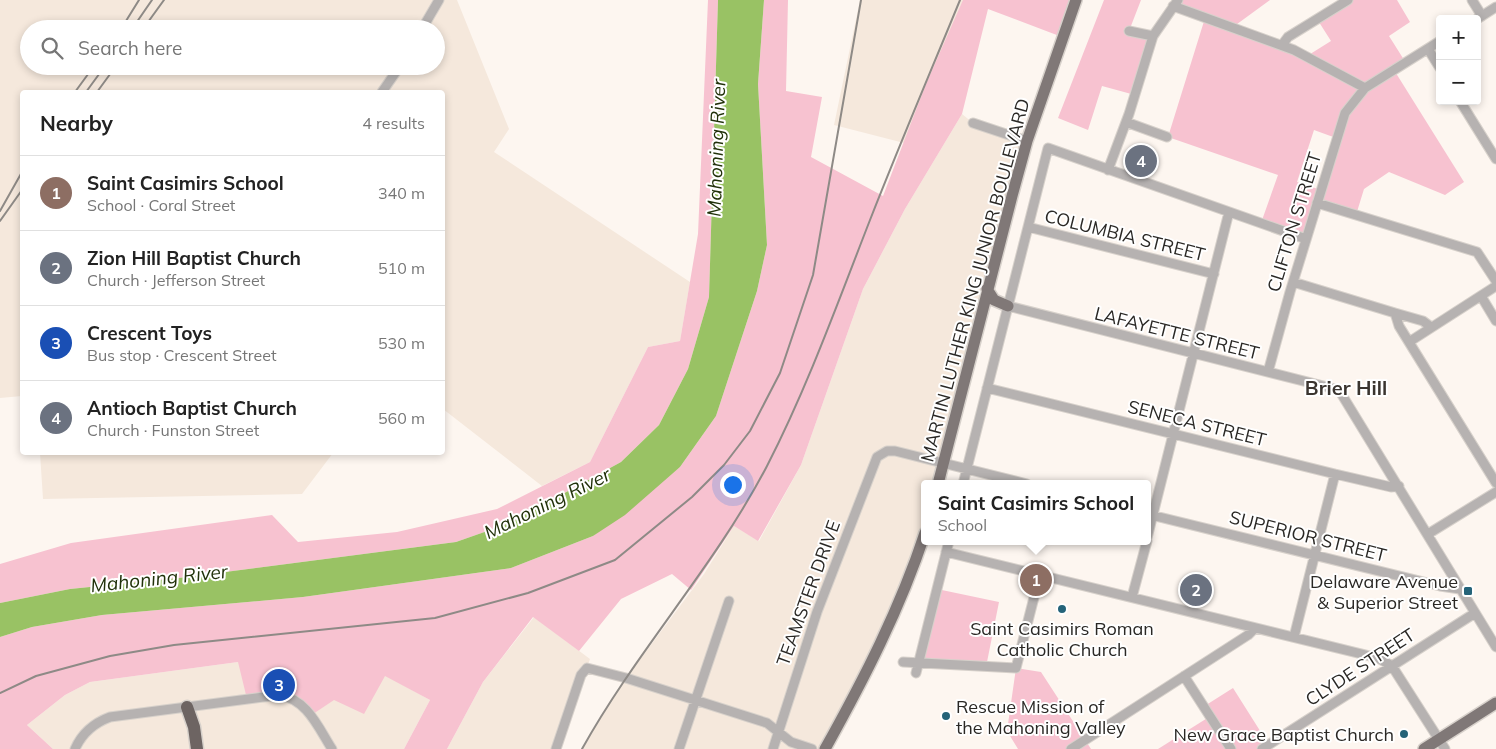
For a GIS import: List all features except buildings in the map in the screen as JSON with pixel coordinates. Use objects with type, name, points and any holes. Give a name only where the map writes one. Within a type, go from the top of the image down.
[{"type":"highway","points":[[187,707],[190,749]]},
{"type":"highway","points":[[187,707],[194,727],[197,749]]},
{"type":"main road","name":"MARTIN LUTHER KING JUNIOR BOULEVARD","points":[[939,480],[987,289],[1027,141],[1076,0]]},
{"type":"main road","points":[[987,289],[994,300],[1008,306]]},
{"type":"main road","points":[[825,749],[884,638],[909,580],[921,545]]},
{"type":"main road","points":[[1424,749],[1442,744],[1496,703]]},
{"type":"street","points":[[428,20],[440,0]]},
{"type":"street","points":[[1282,45],[1288,37],[1348,0]]},
{"type":"street","points":[[1472,0],[1478,15]]},
{"type":"street","points":[[1108,170],[1126,122],[1153,36],[1176,3],[1282,45],[1365,88]]},
{"type":"street","points":[[1481,16],[1496,7]]},
{"type":"street","points":[[1129,31],[1153,36]]},
{"type":"street","name":"CLIFTON STREET","points":[[1268,372],[1293,282],[1345,113],[1365,88],[1436,44]]},
{"type":"street","points":[[1428,49],[1436,62]]},
{"type":"street","points":[[383,90],[394,75]]},
{"type":"street","points":[[1462,105],[1496,159]]},
{"type":"street","points":[[1126,122],[1167,137]]},
{"type":"street","points":[[973,123],[1027,141]]},
{"type":"street","points":[[964,480],[1048,148],[1306,239]]},
{"type":"street","points":[[1317,203],[1477,252],[1496,281]]},
{"type":"street","points":[[1151,511],[1174,434],[1230,212]]},
{"type":"street","name":"COLUMBIA STREET","points":[[1028,227],[1214,274]]},
{"type":"street","points":[[1293,282],[1423,321],[1431,327]]},
{"type":"street","points":[[1409,342],[1496,286]]},
{"type":"street","points":[[1481,296],[1496,321]]},
{"type":"street","name":"LAFAYETTE STREET","points":[[1008,306],[1339,390],[1399,486]]},
{"type":"street","points":[[1395,313],[1399,326],[1496,483]]},
{"type":"street","name":"SENECA STREET","points":[[987,388],[1335,474],[1391,487],[1399,486]]},
{"type":"street","name":"TEAMSTER DRIVE","points":[[773,749],[811,628],[874,461],[883,452],[896,451],[944,463]]},
{"type":"street","points":[[944,463],[1011,480]]},
{"type":"street","points":[[1294,637],[1335,474]]},
{"type":"street","points":[[1399,486],[1496,647]]},
{"type":"street","points":[[1428,534],[1496,492]]},
{"type":"street","name":"SUPERIOR STREET","points":[[1151,514],[1460,589]]},
{"type":"street","points":[[916,673],[948,545]]},
{"type":"street","points":[[1132,597],[1146,545]]},
{"type":"street","points":[[946,552],[1378,658],[1392,666],[1442,744]]},
{"type":"street","points":[[903,662],[1016,668],[1040,574]]},
{"type":"street","points":[[679,749],[729,602]]},
{"type":"street","name":"CLYDE STREET","points":[[1262,749],[1475,613]]},
{"type":"street","points":[[1071,749],[1248,635],[1255,628]]},
{"type":"street","points":[[556,749],[584,670],[591,669],[626,678],[767,723],[791,742],[812,749]]},
{"type":"street","points":[[1184,676],[1231,749]]},
{"type":"street","points":[[75,749],[86,731],[105,718],[269,695],[286,696],[295,700],[308,712],[332,749]]},
{"type":"shaded area","points":[[0,0],[457,0],[509,129],[494,152],[690,282],[680,341],[648,347],[590,462],[542,486],[445,411],[445,90],[20,90],[20,396],[0,398]]},
{"type":"shaded area","points":[[708,0],[718,0],[709,297],[688,369],[659,425],[621,462],[510,523],[456,542],[179,578],[70,589],[0,603],[0,564],[71,543],[272,515],[298,542],[397,532],[497,509],[590,462],[648,347],[680,341],[698,234]]},
{"type":"shaded area","points":[[764,0],[788,0],[786,91],[822,97],[811,157],[883,196],[926,84],[963,0],[1076,0],[1062,37],[988,9],[962,114],[905,209],[863,289],[801,465],[758,541],[734,526],[691,590],[672,574],[621,599],[579,651],[533,617],[483,682],[447,749],[404,749],[430,700],[385,676],[364,714],[334,700],[310,716],[292,698],[247,699],[238,662],[90,682],[65,695],[27,725],[53,749],[0,749],[0,637],[32,627],[102,615],[303,597],[511,568],[593,536],[680,467],[716,416],[757,291],[767,245],[758,84]]},
{"type":"shaded area","points":[[860,0],[971,0],[908,144],[834,125]]},
{"type":"shaded area","points":[[1104,0],[1141,0],[1129,31],[1153,36],[1135,95],[1102,86],[1088,130],[1058,118]]},
{"type":"shaded area","points":[[1178,0],[1270,0],[1233,27],[1307,56],[1331,41],[1317,19],[1348,0],[1397,0],[1410,22],[1389,36],[1406,63],[1394,70],[1464,182],[1445,195],[1389,172],[1364,189],[1356,215],[1317,203],[1306,239],[1261,223],[1278,175],[1168,137],[1205,18],[1180,9]],"holes":[[[1314,130],[1336,138],[1321,190],[1297,182]]]},
{"type":"shaded area","points":[[962,114],[973,123],[1027,141],[939,480],[921,480],[921,544],[825,749],[581,749],[626,678],[704,574],[734,526],[759,541],[801,465],[863,289],[905,209]]},
{"type":"shaded area","points":[[40,455],[331,455],[302,494],[43,499]]},
{"type":"shaded area","points":[[937,589],[999,602],[986,667],[918,663]]},
{"type":"shaded area","points":[[534,617],[590,659],[556,749],[447,749],[483,682]]},
{"type":"shaded area","points":[[238,662],[334,700],[385,675],[430,700],[404,749],[197,749],[187,709],[190,749],[53,749],[27,725],[65,695],[90,682]]},
{"type":"shaded area","points":[[1016,668],[1041,672],[1091,749],[1018,749],[1007,731]]},
{"type":"shaded area","points":[[1233,688],[1269,745],[1262,749],[1158,749],[1209,717],[1203,707]]},
{"type":"water","name":"Mahoning River","points":[[718,0],[764,0],[758,84],[767,245],[757,291],[716,416],[680,467],[625,515],[593,536],[511,568],[303,597],[102,615],[32,627],[0,637],[0,603],[70,589],[179,578],[456,542],[510,523],[621,462],[659,425],[688,369],[709,297]]},
{"type":"railway","points":[[127,20],[139,0]]},
{"type":"railway","points":[[138,20],[152,0]]},
{"type":"railway","points":[[150,20],[164,0]]},
{"type":"railway","points":[[0,693],[36,676],[110,656],[174,645],[435,618],[528,593],[615,560],[692,497],[724,465],[750,431],[780,373],[813,275],[861,0]]},
{"type":"railway","points":[[582,749],[627,677],[724,538],[767,466],[809,375],[960,0]]},
{"type":"railway","points":[[76,90],[87,75]]},
{"type":"railway","points":[[87,90],[98,75]]},
{"type":"railway","points":[[98,90],[109,75]]},
{"type":"railway","points":[[0,211],[20,176]]},
{"type":"railway","points":[[0,221],[20,193]]},
{"type":"place","name":"Antioch Baptist Church","points":[[1141,161]]},
{"type":"place","name":"Saint Casimirs School","points":[[1036,580]]},
{"type":"place","name":"Zion Hill Baptist Church","points":[[1196,590]]},
{"type":"place","name":"Delaware Avenue & Superior Street","points":[[1468,591]]},
{"type":"place","name":"Saint Casimirs Roman Catholic Church","points":[[1062,609]]},
{"type":"place","name":"Crescent Toys","points":[[279,685]]},
{"type":"place","name":"Rescue Mission of the Mahoning Valley","points":[[946,716]]},
{"type":"place","name":"New Grace Baptist Church","points":[[1404,734]]},
{"type":"district","name":"Brier Hill","points":[[1346,387]]}]
